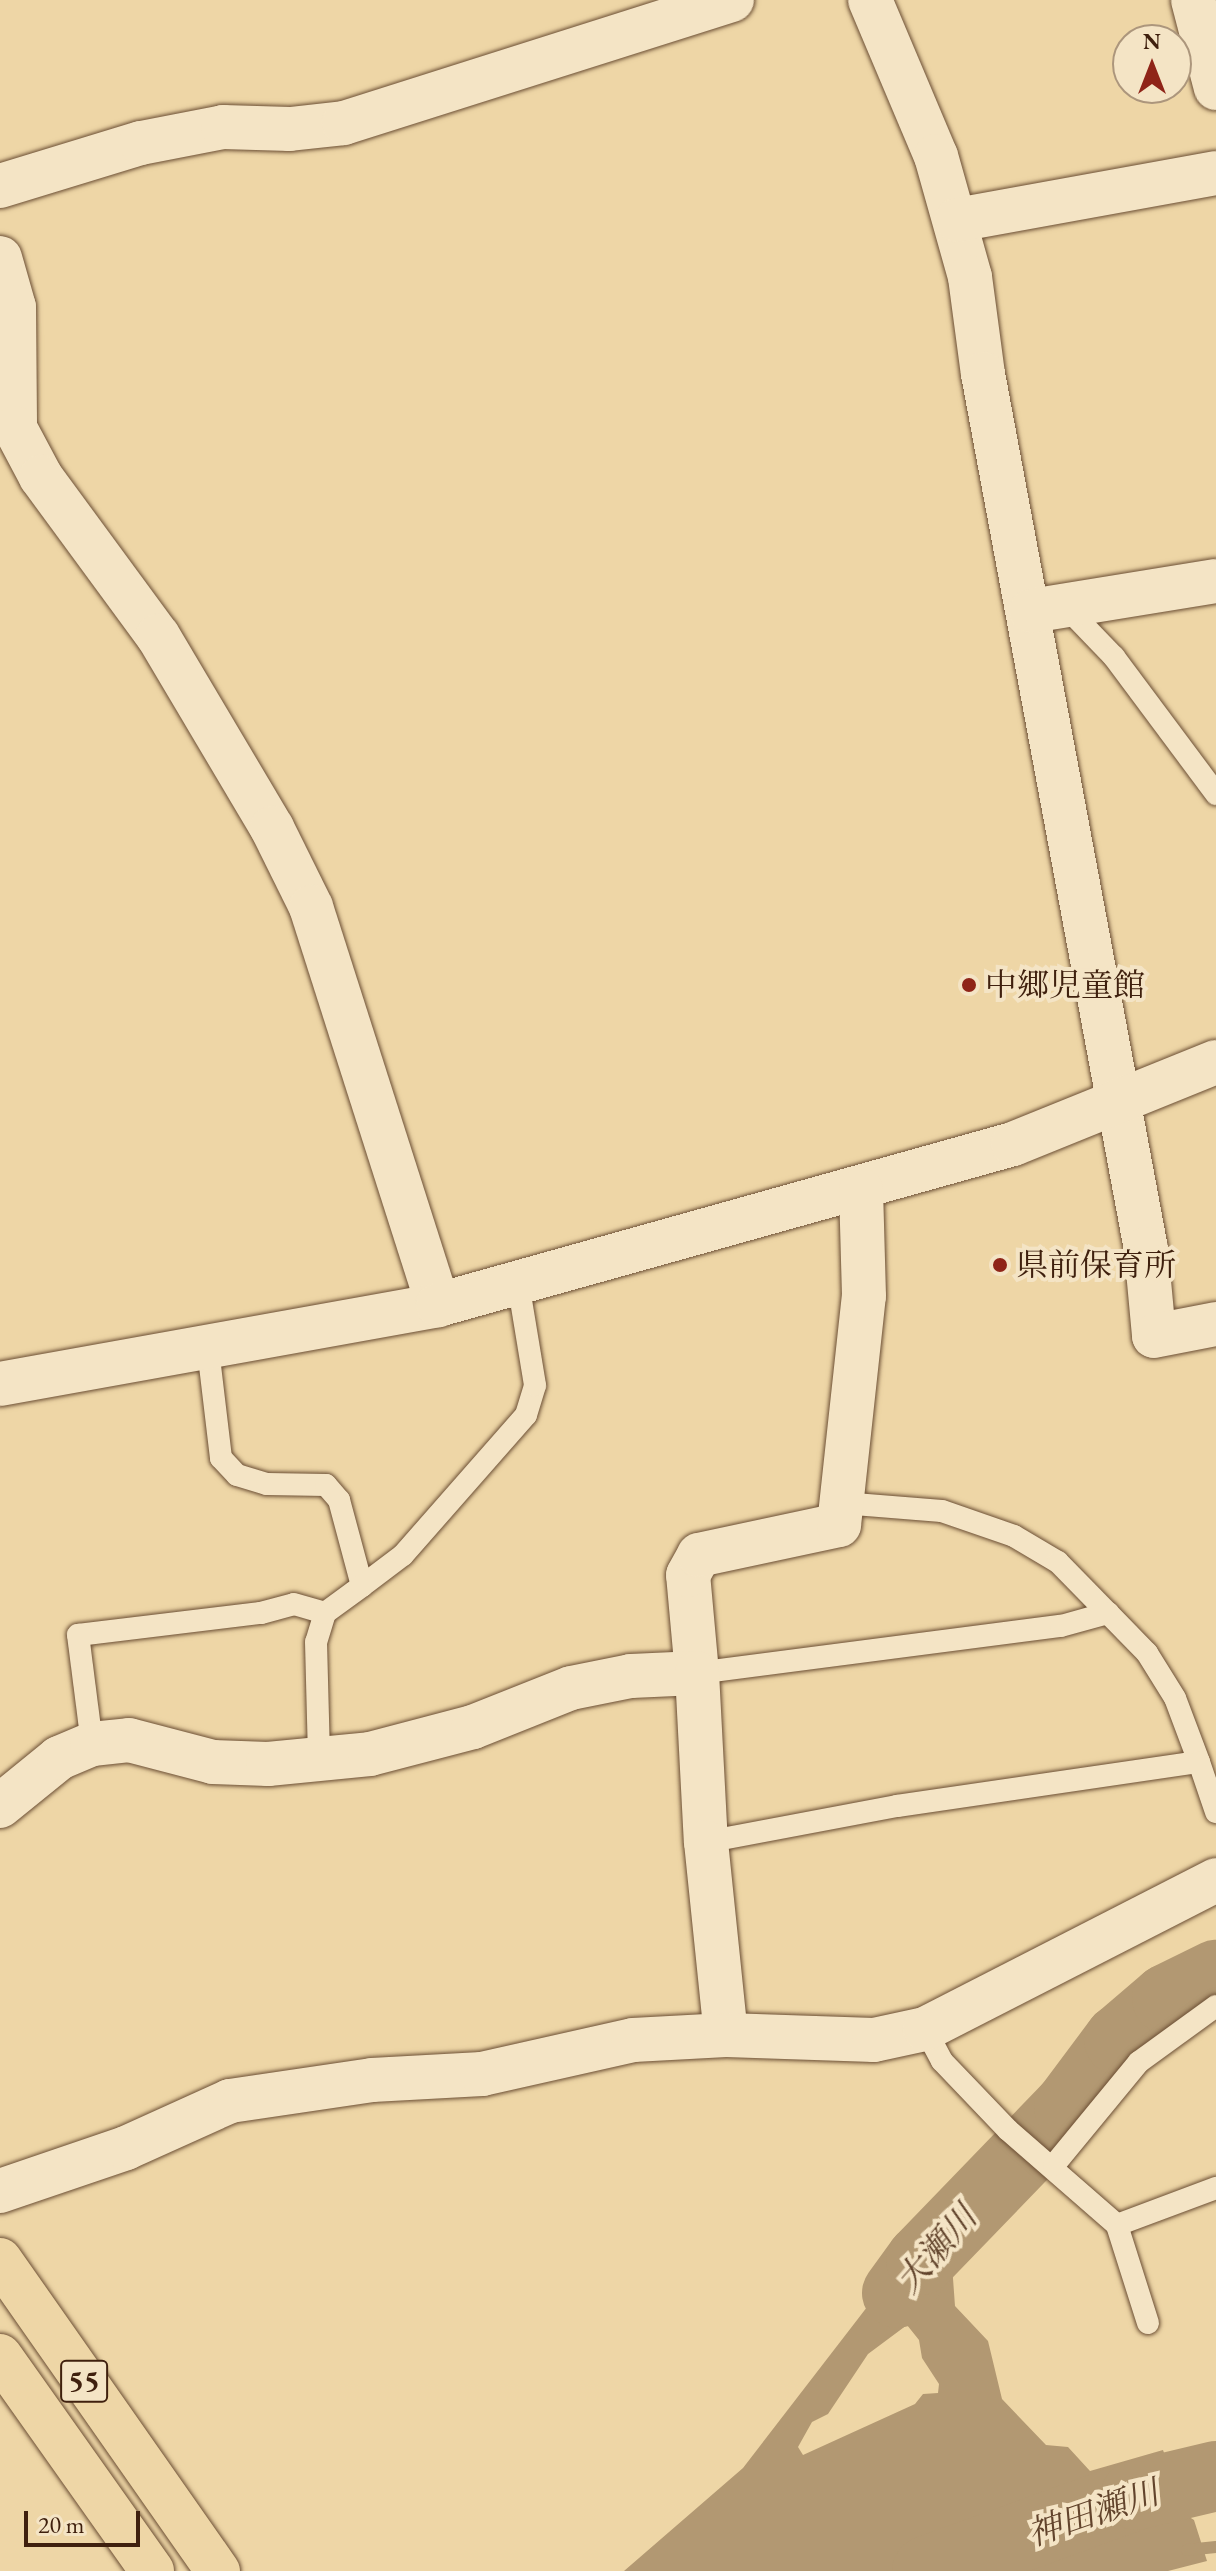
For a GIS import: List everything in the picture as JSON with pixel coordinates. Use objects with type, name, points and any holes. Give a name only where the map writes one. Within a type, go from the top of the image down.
[{"type":"highway","name":"55","points":[[0,2260],[218,2571]]},
{"type":"highway","name":"55","points":[[0,2356],[152,2571]]},
{"type":"street","points":[[0,186],[141,143],[223,127],[290,129],[344,123],[732,0]]},
{"type":"street","points":[[870,0],[957,220],[1048,608],[1119,1099],[1146,1249],[1154,1336],[1216,1324]]},
{"type":"street","points":[[1193,0],[1216,88]]},
{"type":"street","points":[[957,220],[1216,173]]},
{"type":"street","points":[[0,258],[14,307],[15,428],[41,477],[158,636],[272,828],[311,907],[438,1305]]},
{"type":"street","points":[[1048,608],[1216,581]]},
{"type":"street","points":[[0,1384],[208,1349],[438,1305],[861,1190],[1013,1144],[1216,1062]]},
{"type":"street","points":[[726,2035],[706,1842],[688,1575],[699,1555],[839,1525],[864,1296],[861,1190]]},
{"type":"street","points":[[0,1806],[59,1758],[92,1744],[129,1740],[213,1762],[370,1754],[473,1727],[571,1688],[631,1676],[697,1673]]},
{"type":"street","points":[[0,2191],[126,2148],[230,2101],[372,2080],[482,2074],[633,2040],[726,2035],[874,2040],[925,2029],[1216,1880]]},
{"type":"lane","points":[[1048,608],[1114,657],[1216,794]]},
{"type":"lane","points":[[319,1759],[316,1642],[325,1613],[403,1555],[526,1415],[535,1385],[518,1282]]},
{"type":"lane","points":[[208,1349],[221,1458],[237,1475],[267,1484],[326,1485],[339,1500],[362,1586]]},
{"type":"lane","points":[[842,1503],[942,1511],[1014,1536],[1058,1562],[1147,1653],[1175,1698],[1216,1812]]},
{"type":"lane","points":[[92,1744],[78,1635],[261,1613],[294,1604],[325,1613]]},
{"type":"lane","points":[[697,1673],[1061,1626],[1108,1613]]},
{"type":"lane","points":[[706,1842],[897,1806],[1199,1762]]},
{"type":"lane","points":[[1046,2160],[1139,2062],[1216,2006]]},
{"type":"lane","points":[[925,2029],[942,2061],[1018,2139],[1046,2160],[1117,2225],[1148,2323]]},
{"type":"lane","points":[[1117,2225],[1216,2188]]},
{"type":"water","points":[[938,2196],[960,2222],[950,2237],[955,2306],[988,2341],[1002,2399],[1046,2445],[1068,2447],[1090,2471],[1163,2450],[1173,2478],[1174,2507],[1194,2520],[1207,2561],[1168,2571],[624,2571],[743,2468],[874,2298],[883,2269]],"holes":[[[907,2325],[919,2340],[922,2358],[939,2384],[938,2393],[923,2394],[915,2404],[803,2455],[798,2447],[812,2422],[828,2414],[868,2354]]]},
{"type":"waterway","name":"大瀬川","points":[[897,2293],[921,2260],[1069,2107],[1119,2040],[1167,1999],[1216,1975]]},
{"type":"waterway","name":"神田瀬川","points":[[927,2571],[1136,2495],[1216,2476]]},
{"type":"waterway","points":[[1187,2550],[1216,2547]]},
{"type":"place","name":"中郷児童館","points":[[969,985]]},
{"type":"place","name":"県前保育所","points":[[1000,1265]]}]
